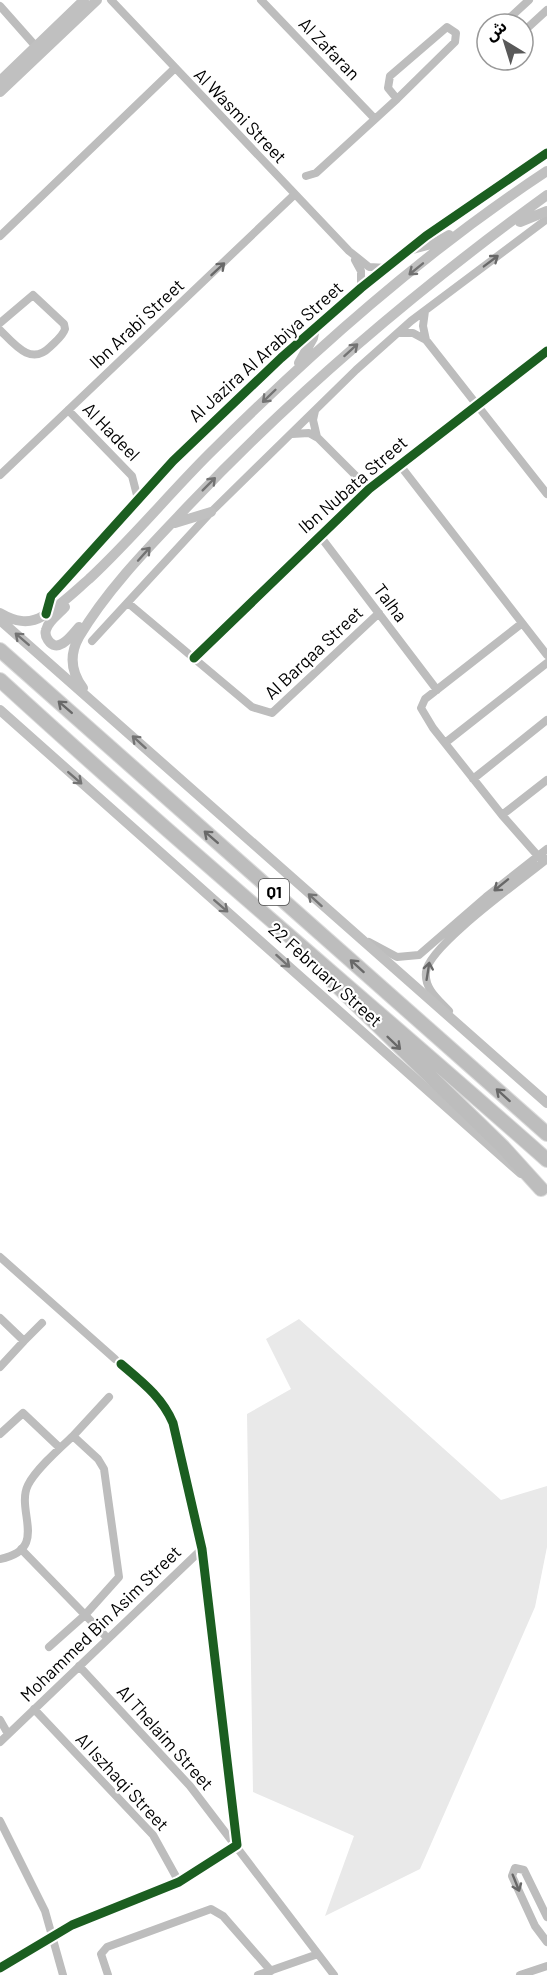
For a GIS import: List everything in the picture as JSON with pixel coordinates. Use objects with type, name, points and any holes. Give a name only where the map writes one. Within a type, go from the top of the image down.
[{"type":"highway","name":"22 February Street","points":[[0,650],[547,1134]]},
{"type":"highway","name":"22 February Street","points":[[0,680],[547,1160]]},
{"type":"highway","points":[[311,955],[338,989],[503,1147],[544,1191]]},
{"type":"main road","points":[[0,92],[84,0]]},
{"type":"main road","points":[[0,81],[40,50],[97,0]]},
{"type":"main road","name":"Al Jazira Al Arabiya Street","points":[[0,613],[21,621],[31,621],[46,614],[110,559],[207,456],[286,379],[364,310],[483,216],[547,171]]},
{"type":"main road","points":[[110,559],[94,580],[49,623],[46,634],[49,641],[55,645],[66,642],[169,526],[237,456],[316,381],[420,292],[547,195]]},
{"type":"main road","points":[[500,229],[547,211]]},
{"type":"main road","points":[[409,250],[435,243],[483,216]]},
{"type":"main road","points":[[286,379],[309,346],[315,328]]},
{"type":"main road","points":[[169,526],[211,512]]},
{"type":"main road","points":[[97,705],[78,681],[72,664],[72,655],[87,623],[118,582]]},
{"type":"main road","points":[[0,620],[547,1103]]},
{"type":"main road","name":"22 February Street","points":[[0,710],[491,1149],[544,1191]]},
{"type":"street","name":"Al Wasmi Street","points":[[111,0],[349,251],[369,267],[387,268]]},
{"type":"street","name":"Al Zafaran","points":[[261,0],[375,119]]},
{"type":"street","points":[[516,12],[529,0]]},
{"type":"street","points":[[0,6],[40,50]]},
{"type":"street","points":[[535,21],[547,10]]},
{"type":"street","points":[[306,176],[316,173],[397,99],[455,42],[456,33],[453,28],[441,29],[390,76],[388,88],[397,99]]},
{"type":"street","points":[[0,236],[174,69]]},
{"type":"street","name":"Al Jazira Al Arabiya Street","points":[[46,614],[51,596],[153,483],[242,394],[361,288],[409,250],[547,153]]},
{"type":"street","name":"Ibn Arabi Street","points":[[0,475],[294,195]]},
{"type":"street","points":[[92,641],[211,512],[398,333],[547,219]]},
{"type":"street","name":"Al Wasmi Street","points":[[349,251],[361,271],[361,288]]},
{"type":"street","points":[[0,322],[33,295],[64,324],[65,329],[44,353],[37,357],[30,356],[0,330]]},
{"type":"street","points":[[425,311],[423,326],[426,340]]},
{"type":"street","points":[[398,333],[413,333],[426,340],[547,494]]},
{"type":"street","name":"Ibn Nubata Street","points":[[194,658],[369,489],[547,351]]},
{"type":"street","name":"Al Hadeel","points":[[68,410],[132,476],[153,483]]},
{"type":"street","points":[[316,410],[313,420],[318,438]]},
{"type":"street","points":[[291,435],[300,432],[309,433],[318,438]]},
{"type":"street","name":"Ibn Nubata Street","points":[[318,438],[369,489]]},
{"type":"street","points":[[399,464],[547,655]]},
{"type":"street","name":"Al Hadeel","points":[[132,476],[138,499]]},
{"type":"street","name":"Talha","points":[[320,536],[437,690]]},
{"type":"street","name":"Al Barqaa Street","points":[[128,603],[252,707],[272,714],[379,613]]},
{"type":"street","points":[[521,624],[423,701],[422,711],[473,779],[538,856]]},
{"type":"street","points":[[445,743],[547,663]]},
{"type":"street","points":[[473,779],[547,720]]},
{"type":"street","points":[[502,815],[547,780]]},
{"type":"street","points":[[359,939],[397,957],[419,955],[547,849]]},
{"type":"street","points":[[469,1035],[429,988],[427,966],[466,925],[547,859]]},
{"type":"street","name":"Mohammed Bin Asim Street","points":[[0,1257],[166,1406],[173,1423],[202,1549],[0,1742]]},
{"type":"street","points":[[0,1318],[24,1341]]},
{"type":"street","points":[[0,1367],[42,1323]]},
{"type":"street","points":[[0,1559],[21,1550],[30,1530],[25,1497],[28,1485],[109,1397]]},
{"type":"street","points":[[0,1434],[23,1413],[60,1448]]},
{"type":"street","points":[[49,1647],[88,1618],[115,1584],[119,1572],[104,1469],[98,1459],[73,1436]]},
{"type":"street","points":[[0,1968],[52,1935],[179,1882],[237,1845],[202,1549]]},
{"type":"street","points":[[21,1550],[88,1618]]},
{"type":"street","points":[[99,1629],[108,1638]]},
{"type":"street","name":"Al Thelaim Street","points":[[79,1666],[190,1786],[334,1975]]},
{"type":"street","name":"Al Iszhaqi Street","points":[[34,1710],[153,1835],[179,1882]]},
{"type":"street","points":[[0,1720],[8,1734]]},
{"type":"street","points":[[0,1821],[45,1911],[63,1975]]},
{"type":"street","points":[[546,1938],[535,1926],[512,1876],[515,1868],[524,1870],[547,1917]]},
{"type":"street","points":[[108,1975],[101,1954],[107,1947],[211,1909],[223,1916],[270,1971]]},
{"type":"street","points":[[258,1975],[318,1954]]},
{"type":"street","points":[[520,1975],[547,1966]]},
{"type":"shaded area","points":[[299,1319],[501,1500],[547,1486],[547,1547],[535,1607],[420,1869],[325,1916],[354,1836],[253,1792],[247,1414],[291,1389],[266,1339]]},
{"type":"cycle path","points":[[46,614],[51,596],[173,461],[281,358],[361,288],[426,236],[547,153]]},
{"type":"cycle path","points":[[194,658],[369,489],[547,351]]},
{"type":"cycle path","points":[[0,1968],[72,1925],[179,1882],[237,1845],[202,1549],[173,1423],[157,1398],[121,1364]]}]
